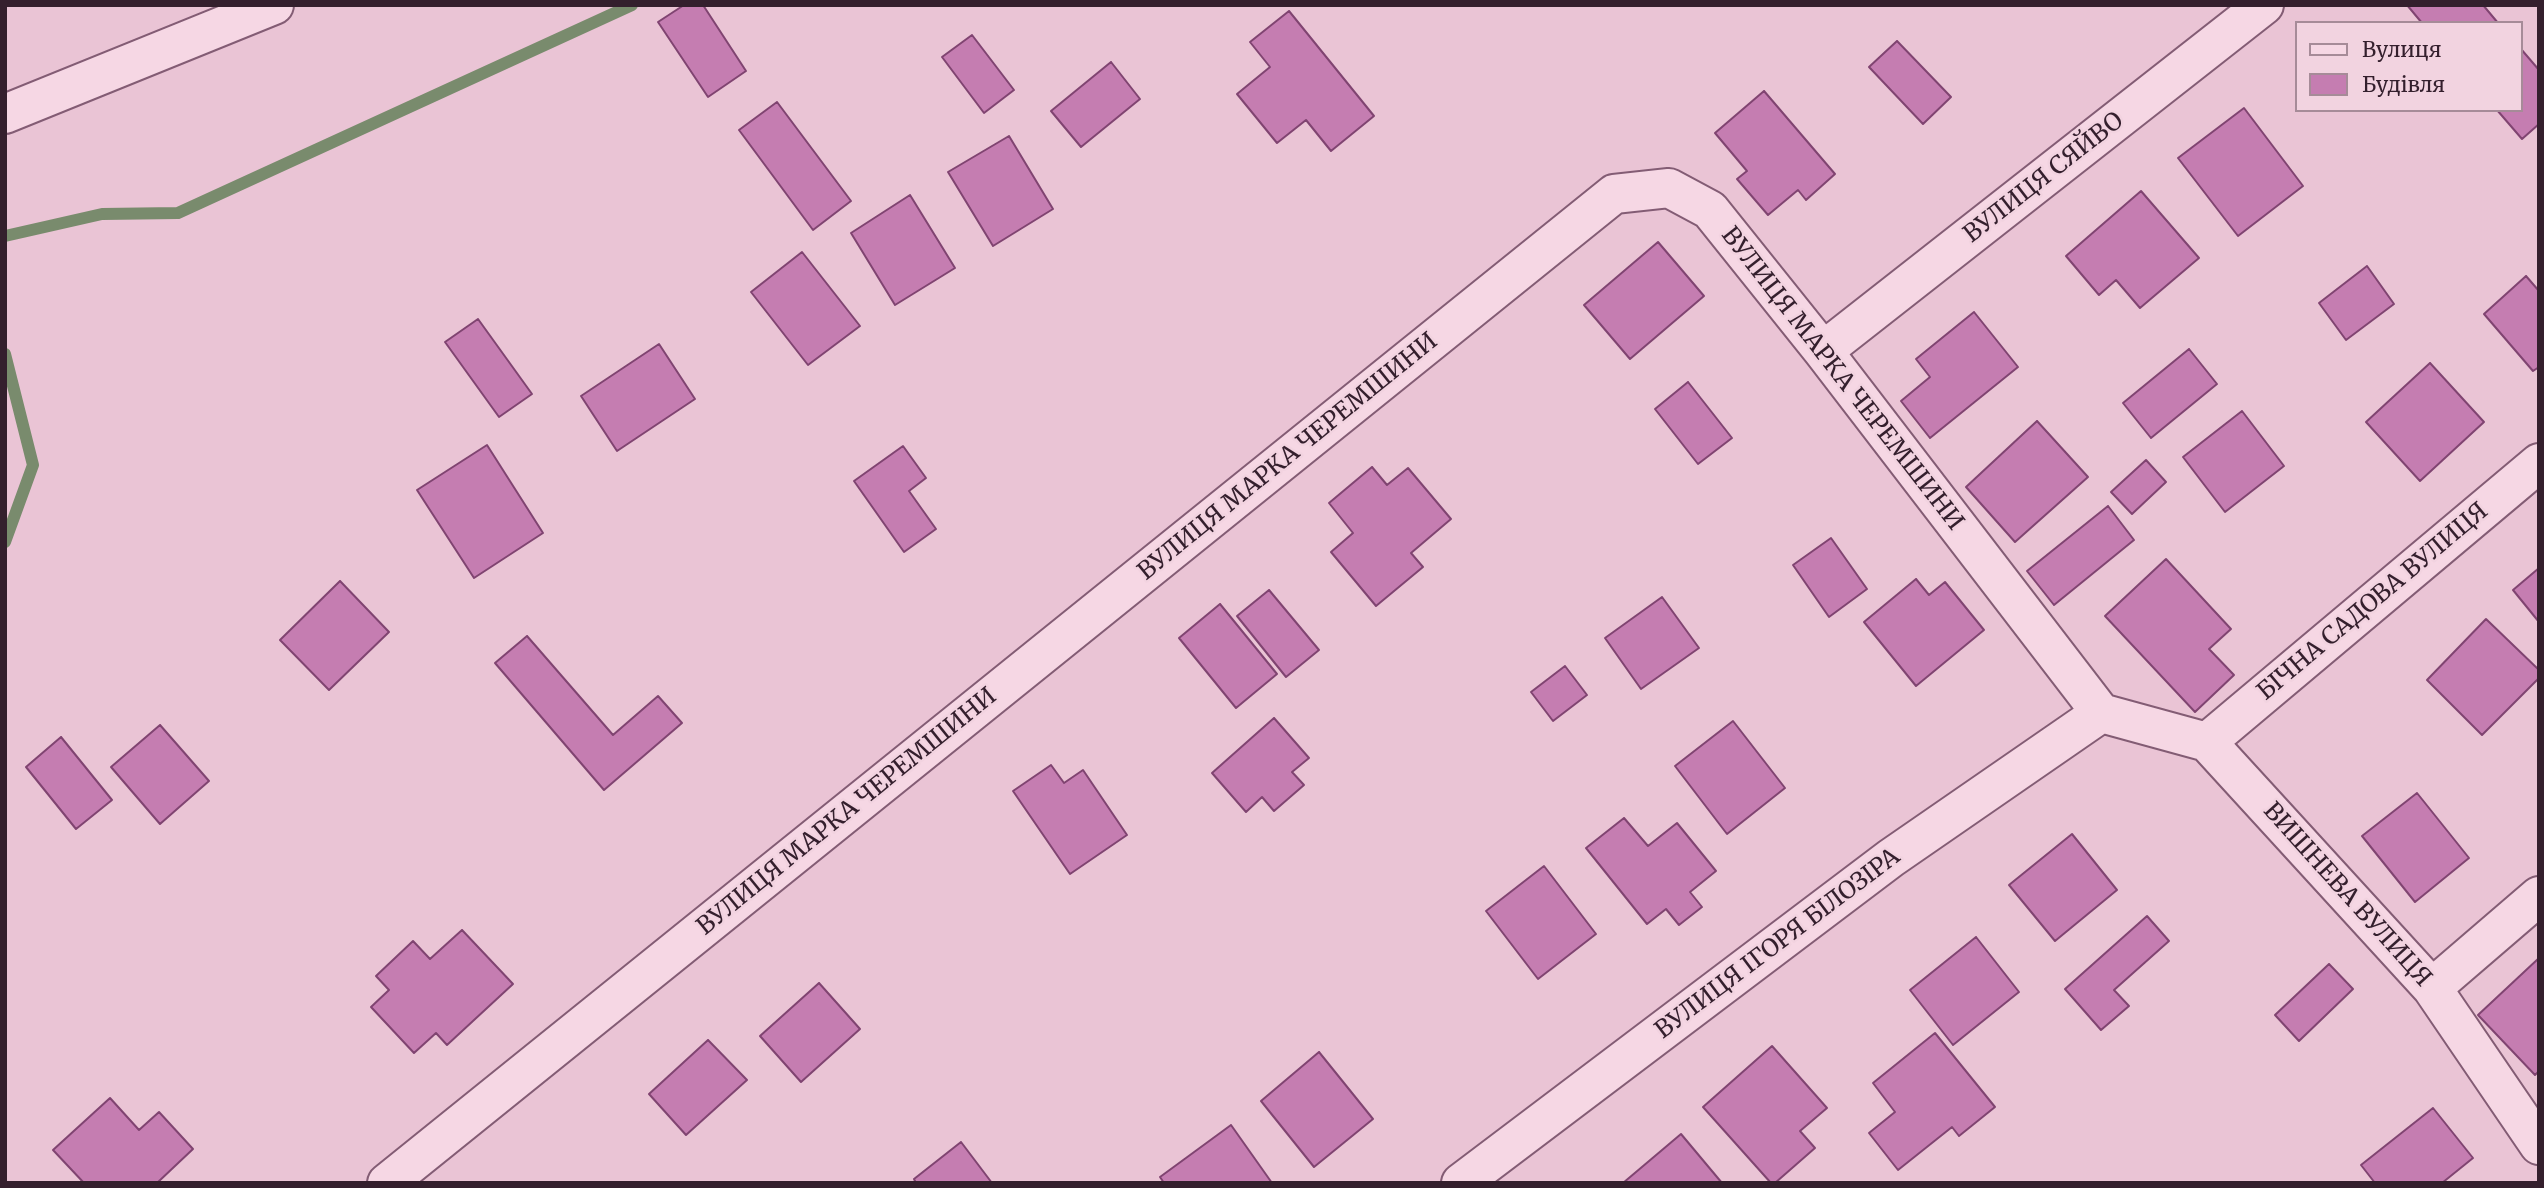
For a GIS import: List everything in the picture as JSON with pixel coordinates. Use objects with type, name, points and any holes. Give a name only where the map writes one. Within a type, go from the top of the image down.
[{"type":"street","points":[[5,114],[274,5]]},
{"type":"street","name":"ВУЛИЦЯ СЯЙВО","points":[[1823,351],[2264,5]]},
{"type":"street","name":"ВУЛИЦЯ МАРКА ЧЕРЕМШИНИ","points":[[387,1183],[1614,194],[1669,188],[1710,210],[1823,351],[2101,713]]},
{"type":"street","name":"БІЧНА САДОВА ВУЛИЦЯ","points":[[2207,742],[2539,463]]},
{"type":"street","points":[[2101,713],[2207,742]]},
{"type":"street","name":"ВУЛИЦЯ ІГОРЯ БІЛОЗІРА","points":[[1461,1183],[1891,858],[2101,713]]},
{"type":"street","name":"ВИШНЕВА ВУЛИЦЯ","points":[[2207,742],[2432,988],[2539,1145]]},
{"type":"street","points":[[2432,988],[2539,896]]},
{"type":"building","points":[[684,5],[703,5],[746,71],[708,97],[658,22]]},
{"type":"building","points":[[2407,5],[2483,5],[2496,21],[2420,21]]},
{"type":"building","points":[[1289,11],[1374,116],[1331,151],[1306,120],[1277,143],[1237,94],[1270,67],[1250,42]]},
{"type":"building","points":[[972,35],[1014,90],[984,113],[942,57]]},
{"type":"building","points":[[1897,41],[1951,97],[1923,124],[1869,67]]},
{"type":"building","points":[[2523,51],[2539,70],[2539,124],[2522,139],[2499,112],[2523,112]]},
{"type":"building","points":[[1111,62],[1140,99],[1081,147],[1051,111]]},
{"type":"building","points":[[1764,91],[1835,174],[1806,200],[1798,190],[1768,215],[1737,179],[1747,171],[1715,133]]},
{"type":"building","points":[[777,102],[851,201],[813,230],[739,130]]},
{"type":"building","points":[[2244,108],[2303,186],[2238,236],[2178,158]]},
{"type":"building","points":[[1009,136],[1053,209],[993,246],[948,172]]},
{"type":"building","points":[[2141,191],[2199,258],[2140,308],[2116,280],[2099,295],[2066,256]]},
{"type":"building","points":[[910,195],[955,268],[895,305],[851,233]]},
{"type":"building","points":[[1658,242],[1704,296],[1630,359],[1584,305]]},
{"type":"building","points":[[802,252],[860,326],[808,365],[751,292]]},
{"type":"building","points":[[2367,266],[2394,304],[2346,340],[2319,303]]},
{"type":"building","points":[[2526,276],[2539,291],[2539,367],[2533,371],[2484,314]]},
{"type":"building","points":[[1974,312],[2018,367],[1930,438],[1901,401],[1930,377],[1916,359]]},
{"type":"building","points":[[478,319],[532,394],[499,417],[445,342]]},
{"type":"building","points":[[659,344],[695,399],[617,451],[581,396]]},
{"type":"building","points":[[2189,349],[2217,384],[2151,438],[2123,403]]},
{"type":"building","points":[[2430,363],[2484,422],[2420,481],[2366,422]]},
{"type":"building","points":[[1688,382],[1732,438],[1698,464],[1655,409]]},
{"type":"building","points":[[2242,411],[2284,466],[2225,512],[2183,457]]},
{"type":"building","points":[[2037,421],[2088,477],[2015,542],[1966,487]]},
{"type":"building","points":[[487,445],[543,533],[474,578],[417,490]]},
{"type":"building","points":[[903,446],[926,478],[909,491],[936,529],[904,552],[854,481]]},
{"type":"building","points":[[2146,460],[2166,482],[2132,514],[2111,492]]},
{"type":"building","points":[[1372,467],[1387,485],[1408,468],[1451,519],[1411,553],[1423,567],[1376,606],[1331,552],[1353,533],[1329,503]]},
{"type":"building","points":[[2108,506],[2134,540],[2054,605],[2027,571]]},
{"type":"building","points":[[1831,538],[1867,589],[1829,617],[1793,565]]},
{"type":"building","points":[[2166,559],[2231,629],[2209,649],[2234,675],[2195,712],[2105,616]]},
{"type":"building","points":[[2539,568],[2539,622],[2513,590]]},
{"type":"building","points":[[1916,579],[1929,595],[1945,582],[1984,630],[1916,686],[1864,622]]},
{"type":"building","points":[[340,581],[389,632],[329,690],[280,640]]},
{"type":"building","points":[[1269,590],[1319,650],[1286,677],[1237,616]]},
{"type":"building","points":[[1662,597],[1699,648],[1641,689],[1605,638]]},
{"type":"building","points":[[1220,604],[1277,674],[1236,708],[1179,638]]},
{"type":"building","points":[[2486,619],[2539,670],[2539,678],[2482,735],[2427,680]]},
{"type":"building","points":[[527,636],[613,735],[658,696],[682,723],[604,790],[495,663]]},
{"type":"building","points":[[1565,666],[1587,695],[1553,721],[1531,692]]},
{"type":"building","points":[[1274,718],[1309,758],[1292,772],[1304,785],[1274,811],[1262,797],[1246,812],[1212,773]]},
{"type":"building","points":[[1733,721],[1785,788],[1727,834],[1675,766]]},
{"type":"building","points":[[160,725],[209,781],[160,824],[111,767]]},
{"type":"building","points":[[61,737],[112,800],[76,829],[26,767]]},
{"type":"building","points":[[1051,765],[1064,783],[1083,770],[1127,835],[1070,874],[1013,791]]},
{"type":"building","points":[[2417,793],[2469,858],[2415,902],[2362,836]]},
{"type":"building","points":[[1624,818],[1648,846],[1677,823],[1716,871],[1690,892],[1702,907],[1679,925],[1666,909],[1647,924],[1586,848]]},
{"type":"building","points":[[2072,834],[2117,890],[2055,941],[2009,885]]},
{"type":"building","points":[[1544,866],[1596,934],[1538,979],[1486,911]]},
{"type":"building","points":[[2147,916],[2169,941],[2114,990],[2129,1006],[2101,1030],[2065,989]]},
{"type":"building","points":[[462,930],[513,984],[447,1045],[436,1033],[414,1053],[371,1007],[389,990],[376,976],[413,941],[430,959]]},
{"type":"building","points":[[1976,937],[2019,992],[1953,1045],[1910,990]]},
{"type":"building","points":[[2539,958],[2539,1071],[2535,1075],[2478,1015]]},
{"type":"building","points":[[2329,964],[2353,989],[2299,1041],[2275,1015]]},
{"type":"building","points":[[819,983],[860,1029],[801,1082],[760,1036]]},
{"type":"building","points":[[1935,1033],[1995,1107],[1959,1136],[1952,1127],[1898,1170],[1869,1133],[1895,1112],[1873,1083]]},
{"type":"building","points":[[708,1040],[747,1080],[686,1135],[649,1094]]},
{"type":"building","points":[[1772,1046],[1827,1108],[1800,1131],[1815,1148],[1775,1183],[1771,1183],[1703,1107]]},
{"type":"building","points":[[1319,1052],[1373,1119],[1314,1167],[1261,1101]]},
{"type":"building","points":[[110,1098],[139,1130],[159,1112],[193,1149],[157,1183],[84,1183],[53,1150]]},
{"type":"building","points":[[2433,1108],[2473,1158],[2442,1183],[2375,1183],[2361,1165]]},
{"type":"building","points":[[1231,1125],[1272,1183],[1164,1183],[1160,1177]]},
{"type":"building","points":[[1681,1134],[1722,1183],[1623,1183]]},
{"type":"building","points":[[961,1142],[992,1183],[916,1183],[914,1179]]},
{"type":"waterway","points":[[5,236],[102,214],[178,213],[632,5]]},
{"type":"waterway","points":[[5,354],[33,465],[5,542]]}]
